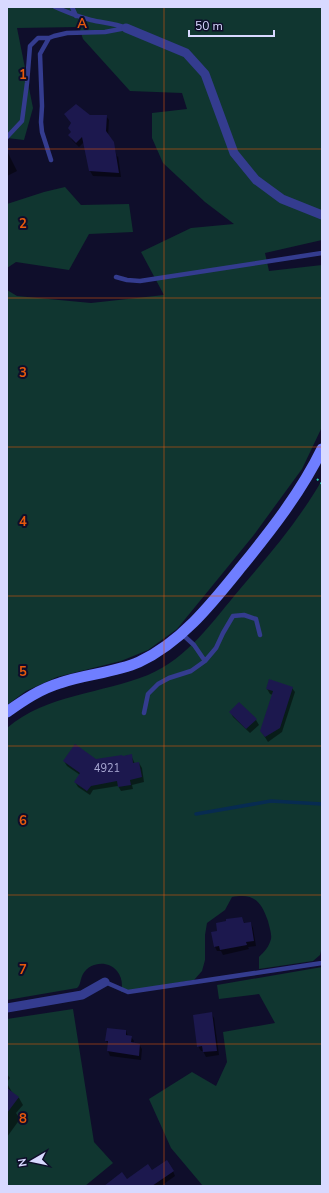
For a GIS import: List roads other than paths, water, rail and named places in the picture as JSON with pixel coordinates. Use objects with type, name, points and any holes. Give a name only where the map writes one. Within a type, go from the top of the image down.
[{"type":"main road","points":[[7,712],[25,699],[60,682],[125,667],[139,661],[164,647],[182,634],[218,595],[268,535],[289,506],[322,449]]},
{"type":"street","points":[[126,28],[186,53],[204,74],[234,153],[256,180],[282,199],[322,214]]},
{"type":"street","points":[[7,1008],[82,995],[105,982]]},
{"type":"lane","points":[[55,7],[76,16],[117,24],[126,28]]},
{"type":"lane","points":[[72,7],[76,16]]},
{"type":"lane","points":[[7,137],[22,121],[30,46],[38,38],[49,38],[67,33],[105,32],[126,28]]},
{"type":"lane","points":[[49,38],[40,54],[42,106],[41,122],[42,132],[51,160]]},
{"type":"lane","points":[[116,277],[140,281],[322,253]]},
{"type":"lane","points":[[144,713],[148,694],[158,684],[169,678],[191,670],[204,661],[216,648],[233,616],[244,615],[256,619],[260,635]]},
{"type":"lane","points":[[182,634],[194,645],[204,661]]},
{"type":"lane","points":[[105,982],[128,992],[322,963]]},
{"type":"waterway","points":[[196,814],[271,801],[322,804]]}]
